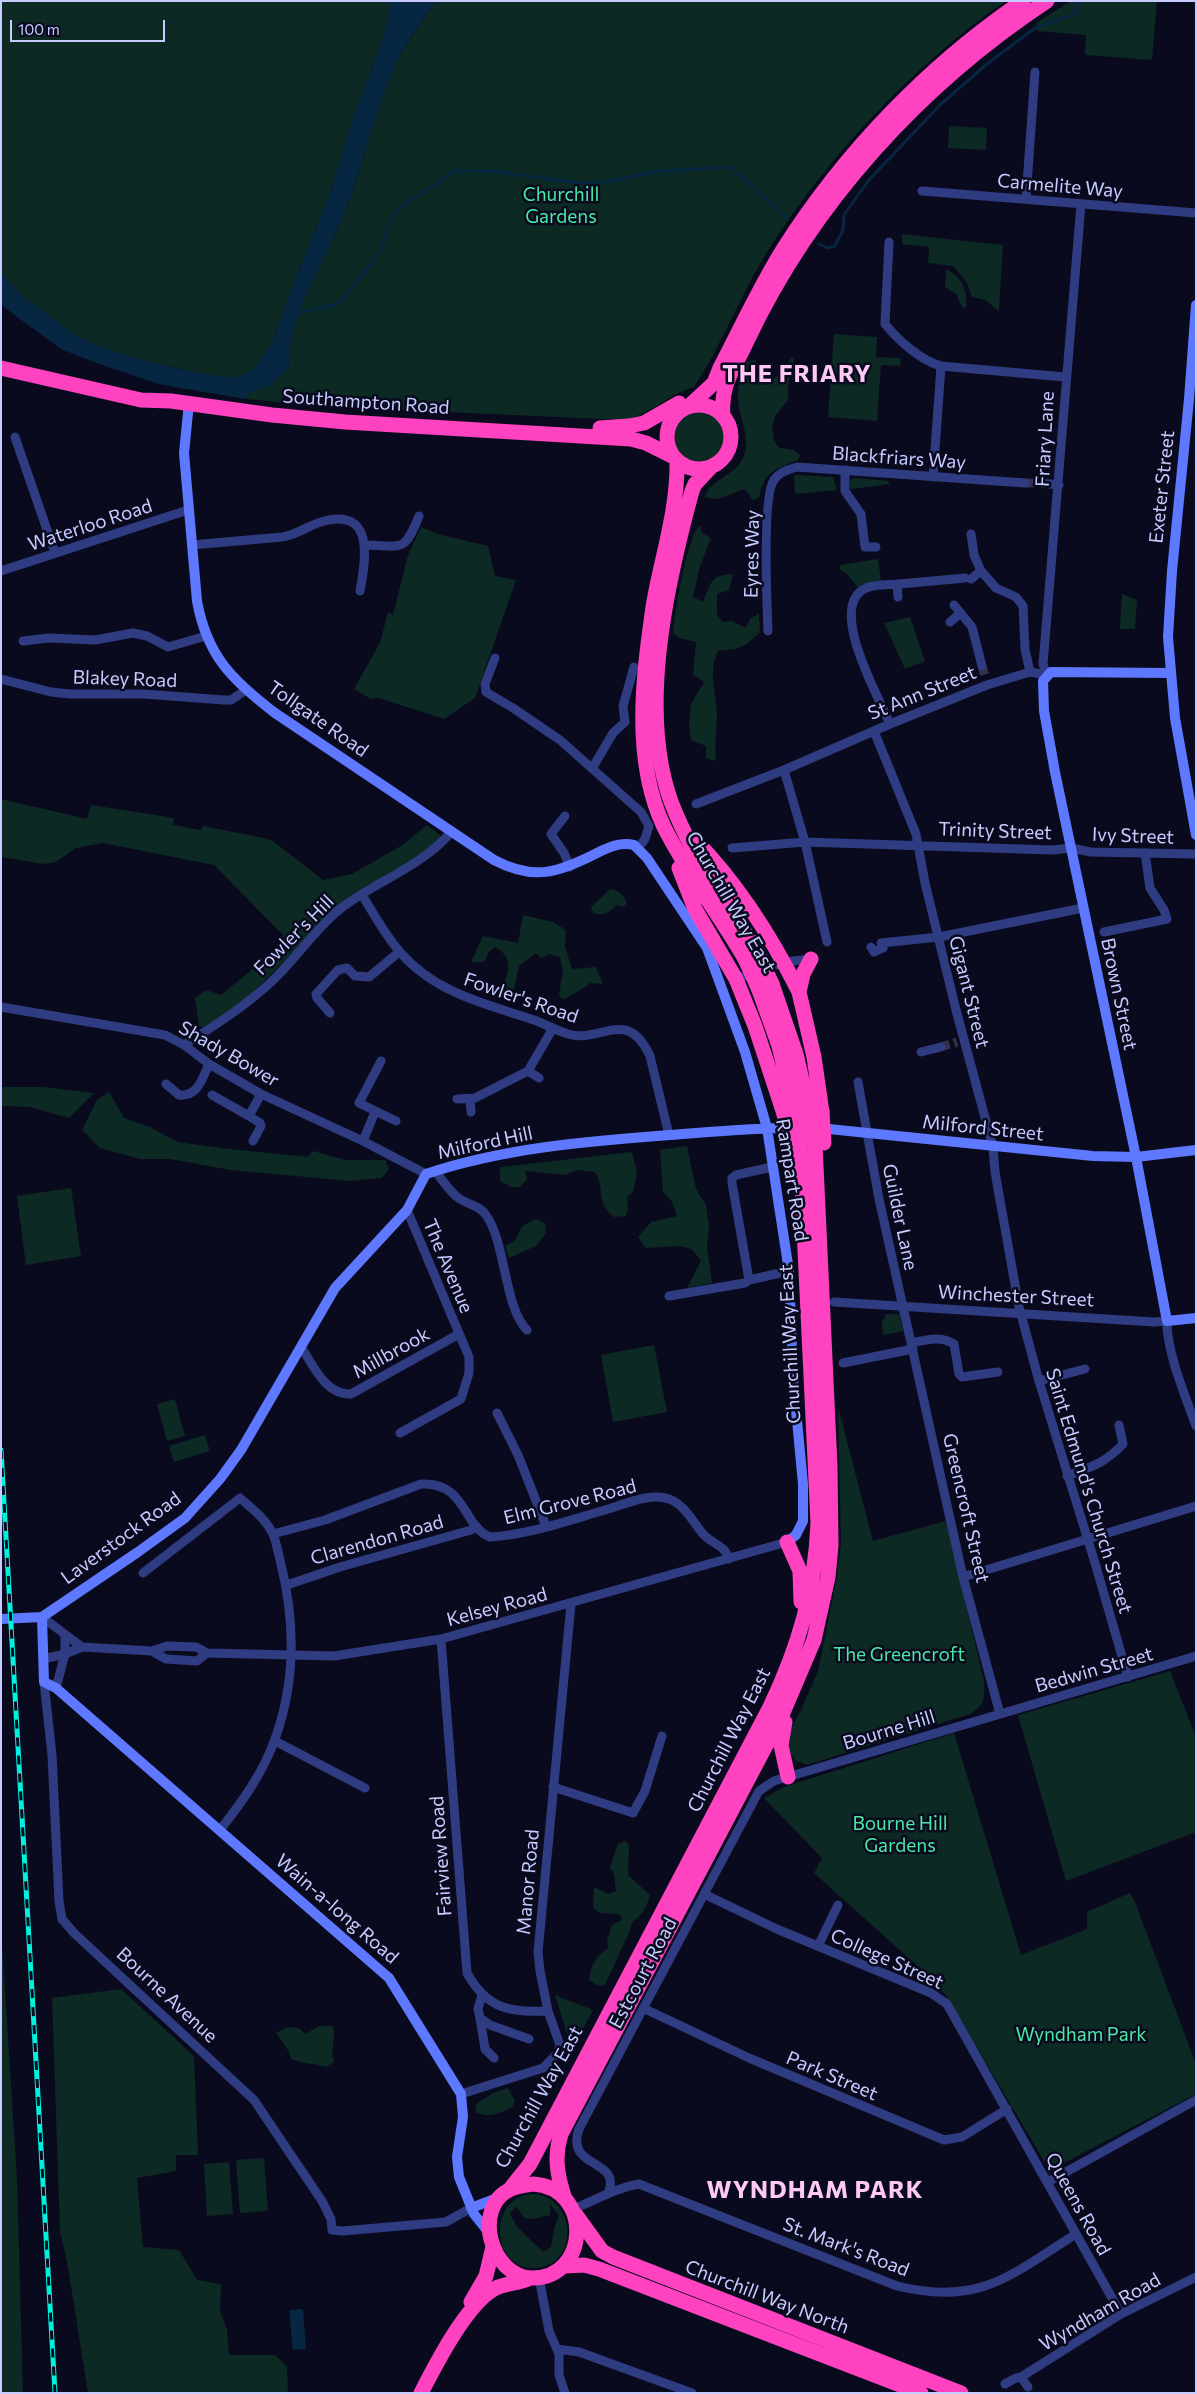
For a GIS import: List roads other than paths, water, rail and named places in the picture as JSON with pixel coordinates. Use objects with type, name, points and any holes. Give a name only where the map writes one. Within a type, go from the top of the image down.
[{"type":"highway","points":[[1023,1],[970,41],[925,80],[856,152],[785,246],[760,290],[714,383],[688,407],[672,418],[667,433],[674,459],[694,469],[710,468],[723,459],[731,445],[730,429],[723,415],[723,389],[780,280],[801,248],[866,160],[890,133],[966,61],[1047,1]]},
{"type":"highway","points":[[687,507],[699,489],[730,463],[738,450],[738,433],[730,398],[742,353]]},
{"type":"highway","name":"Southampton Road","points":[[1,359],[141,390],[171,401]]},
{"type":"highway","name":"Southampton Road","points":[[1,368],[141,400],[171,401],[345,422],[559,433],[632,439],[646,443],[674,459]]},
{"type":"highway","points":[[585,429],[644,423],[700,388],[720,368]]},
{"type":"highway","points":[[688,407],[706,405],[723,415]]},
{"type":"highway","name":"Southampton Road","points":[[559,433],[585,429],[620,432],[638,431],[672,418]]},
{"type":"highway","name":"Churchill Way East","points":[[674,459],[677,486],[655,594],[643,696],[644,739],[649,775],[660,816],[671,840],[751,957]]},
{"type":"highway","name":"Churchill Way East","points":[[505,2193],[532,2158],[786,1672],[798,1640],[813,1575],[818,1523],[810,1210],[807,1144],[803,1112],[779,1046],[766,987],[708,874],[680,825],[662,772],[658,748],[656,714],[665,619],[687,507],[695,484],[710,468]]},
{"type":"highway","points":[[680,825],[705,850],[733,885],[784,962],[799,992],[812,1050],[803,1112],[807,1144],[823,1179],[810,1210]]},
{"type":"highway","points":[[671,840],[695,909],[736,979],[756,1026],[803,1112]]},
{"type":"highway","points":[[799,992],[811,959]]},
{"type":"highway","name":"Churchill Way East","points":[[564,2196],[557,2169],[556,2156],[561,2134],[794,1690],[809,1654],[819,1621],[828,1577],[831,1546],[830,1466],[810,1210]]},
{"type":"highway","points":[[787,1542],[798,1564],[802,1583],[798,1640]]},
{"type":"highway","points":[[788,1777],[780,1739],[794,1690]]},
{"type":"highway","points":[[421,2393],[468,2316],[492,2290],[555,2273],[565,2266],[574,2244],[574,2212],[564,2196],[554,2188],[542,2185],[526,2185],[505,2193],[491,2214],[491,2241],[486,2276],[472,2299],[468,2316]]},
{"type":"highway","name":"Churchill Way North","points":[[574,2212],[602,2251],[613,2258],[961,2393]]},
{"type":"highway","points":[[491,2241],[510,2268],[535,2278]]},
{"type":"highway","name":"Churchill Way North","points":[[565,2266],[584,2265],[599,2269],[921,2393]]},
{"type":"street","points":[[1026,199],[1036,72]]},
{"type":"street","name":"Carmelite Way","points":[[922,191],[1196,214]]},
{"type":"street","name":"Friary Lane","points":[[1047,676],[1043,664],[1059,485],[1065,377],[1081,204]]},
{"type":"street","points":[[889,242],[885,324],[930,363],[941,366],[1065,377]]},
{"type":"street","name":"Exeter Street","points":[[1196,305],[1189,400],[1170,590],[1168,637],[1170,673],[1179,743],[1196,835]]},
{"type":"street","points":[[933,477],[941,366]]},
{"type":"street","name":"Tollgate Road","points":[[189,403],[184,453],[197,601],[206,636],[220,660],[246,690],[275,713],[507,867],[545,874],[570,867],[618,844],[627,843],[639,847]]},
{"type":"street","points":[[15,438],[55,553]]},
{"type":"street","name":"Blackfriars Way","points":[[774,479],[781,472],[797,467],[1025,482]]},
{"type":"street","points":[[845,470],[845,491],[861,514],[865,547],[876,547]]},
{"type":"street","name":"Eyres Way","points":[[768,631],[766,561],[769,497],[774,479]]},
{"type":"street","points":[[1041,484],[1059,485]]},
{"type":"street","name":"Waterloo Road","points":[[1,571],[188,510]]},
{"type":"street","points":[[366,545],[394,547],[404,544],[409,540],[419,516]]},
{"type":"street","points":[[192,545],[294,535],[320,522],[333,519],[352,524],[359,529],[366,545],[360,591]]},
{"type":"street","points":[[971,534],[974,555],[982,571],[996,588],[1016,597],[1023,606],[1025,649],[1030,672],[1047,676],[1051,672],[1061,671],[1170,673]]},
{"type":"street","points":[[890,724],[854,640],[850,613],[852,602],[858,593],[864,589],[897,584],[968,578],[982,571]]},
{"type":"street","points":[[897,584],[898,597]]},
{"type":"street","points":[[954,605],[972,628],[982,666]]},
{"type":"street","points":[[950,622],[961,613]]},
{"type":"street","points":[[22,641],[49,638],[95,640],[133,633],[147,636],[168,647],[206,636]]},
{"type":"street","points":[[495,658],[485,684],[486,692],[538,724],[593,767],[633,803],[647,820],[648,832],[639,847]]},
{"type":"street","points":[[593,767],[613,733],[625,722],[623,706],[634,667]]},
{"type":"street","name":"St Ann Street","points":[[696,804],[784,770],[986,681],[1030,672]]},
{"type":"street","name":"Brown Street","points":[[1047,676],[1043,681],[1044,711],[1082,908],[1136,1157],[1167,1321]]},
{"type":"street","name":"Blakey Road","points":[[1,679],[51,692],[70,694],[144,694],[231,700],[246,690]]},
{"type":"street","name":"Gigant Street","points":[[874,731],[919,845],[925,883],[939,937],[961,1041],[993,1147],[1018,1307],[1022,1313]]},
{"type":"street","points":[[784,770],[805,842],[827,942]]},
{"type":"street","points":[[565,816],[551,834],[564,853],[570,867]]},
{"type":"street","name":"Fowler's Hill","points":[[184,1045],[245,1004],[270,983],[326,921],[362,895],[433,851],[452,831]]},
{"type":"street","name":"Trinity Street","points":[[732,848],[805,842],[1071,848]]},
{"type":"street","name":"Rampart Road","points":[[639,847],[708,948],[745,1052],[767,1128],[789,1271],[793,1378],[799,1428],[804,1514],[798,1531],[787,1542]]},
{"type":"street","name":"Ivy Street","points":[[1071,848],[1091,852],[1196,854]]},
{"type":"street","points":[[1104,932],[1167,919],[1164,910],[1151,891],[1145,853]]},
{"type":"street","name":"Fowler's Road","points":[[362,895],[399,952],[421,974],[444,988],[463,997],[576,1036],[624,1030],[641,1041],[646,1047],[654,1067],[669,1135]]},
{"type":"street","points":[[870,947],[874,952],[882,948],[881,943],[939,937],[1016,923],[1082,908]]},
{"type":"street","points":[[330,1013],[317,998],[316,994],[338,970],[347,968],[355,976],[369,977],[399,952]]},
{"type":"street","points":[[736,979],[784,962],[811,959]]},
{"type":"street","name":"Shady Bower","points":[[1,1007],[165,1035],[184,1045],[209,1064],[261,1094],[430,1172]]},
{"type":"street","points":[[458,1099],[475,1098],[528,1071],[552,1028]]},
{"type":"street","points":[[921,1052],[941,1046]]},
{"type":"street","points":[[381,1061],[359,1103],[396,1121]]},
{"type":"street","points":[[166,1084],[179,1095],[192,1094],[209,1064]]},
{"type":"street","points":[[528,1071],[532,1076],[539,1078]]},
{"type":"street","name":"Guilder Lane","points":[[858,1082],[869,1133],[871,1160],[903,1307]]},
{"type":"street","points":[[249,1116],[261,1094]]},
{"type":"street","points":[[212,1095],[260,1122],[261,1126],[254,1141]]},
{"type":"street","points":[[470,1099],[471,1112]]},
{"type":"street","points":[[363,1141],[375,1112]]},
{"type":"street","name":"Milford Street","points":[[767,1128],[820,1128],[1078,1155],[1136,1157],[1196,1150]]},
{"type":"street","name":"Milford Hill","points":[[301,1348],[335,1288],[407,1210],[430,1172],[459,1162],[546,1148],[629,1138],[767,1128]]},
{"type":"street","points":[[749,1280],[732,1178],[736,1174],[772,1168]]},
{"type":"street","points":[[430,1172],[460,1199],[481,1210],[486,1215],[492,1226],[512,1299],[523,1326],[527,1330]]},
{"type":"street","name":"The Avenue","points":[[400,1433],[461,1400],[469,1373],[469,1357],[407,1210]]},
{"type":"street","points":[[669,1296],[746,1283],[749,1280],[789,1271]]},
{"type":"street","name":"Winchester Street","points":[[834,1302],[1154,1322],[1196,1318]]},
{"type":"street","name":"Greencroft Street","points":[[903,1307],[964,1577],[1000,1714]]},
{"type":"street","name":"Saint Edmund's Church Street","points":[[1022,1313],[1038,1381],[1088,1539],[1128,1677]]},
{"type":"street","points":[[1167,1321],[1167,1329],[1175,1361],[1196,1426]]},
{"type":"street","name":"Millbrook","points":[[301,1348],[330,1389],[341,1395],[351,1394],[459,1334]]},
{"type":"street","points":[[843,1363],[936,1338],[954,1344],[959,1374],[962,1377],[998,1372]]},
{"type":"street","name":"Laverstock Road","points":[[42,1617],[185,1518],[220,1479],[241,1450],[301,1348]]},
{"type":"street","points":[[1038,1381],[1085,1369]]},
{"type":"street","points":[[496,1414],[518,1455],[546,1526]]},
{"type":"street","points":[[1067,1476],[1104,1462],[1116,1452],[1123,1444],[1119,1425]]},
{"type":"street","points":[[220,1830],[247,1794],[275,1741],[289,1685],[291,1655],[287,1585],[273,1534],[325,1520],[421,1484],[433,1484],[450,1492],[465,1507],[476,1526]]},
{"type":"street","name":"Elm Grove Road","points":[[476,1526],[490,1537],[546,1526],[638,1500],[663,1497],[682,1507],[708,1539],[727,1552],[730,1559]]},
{"type":"street","name":"Laverstock Road","points":[[143,1573],[240,1498],[264,1520],[273,1534]]},
{"type":"street","points":[[964,1577],[1196,1506]]},
{"type":"street","name":"Clarendon Road","points":[[287,1585],[340,1567],[471,1530],[476,1526]]},
{"type":"street","name":"Kelsey Road","points":[[43,1660],[82,1647],[152,1651],[167,1646],[196,1647],[207,1653],[334,1656],[361,1653],[442,1639],[787,1542]]},
{"type":"street","name":"Manor Road","points":[[461,2094],[543,2068],[552,2060],[560,2045],[548,2010],[538,1952],[571,1604]]},
{"type":"street","points":[[1,1620],[42,1617]]},
{"type":"street","name":"Kelsey Road","points":[[42,1617],[82,1647]]},
{"type":"street","name":"Bourne Avenue","points":[[42,1617],[44,1682],[52,1755],[59,1901],[62,1919],[74,1933],[254,2100],[322,2200],[330,2219],[332,2230],[343,2231],[446,2222],[472,2208]]},
{"type":"street","points":[[56,1688],[65,1654],[65,1636]]},
{"type":"street","name":"Fairview Road","points":[[442,1639],[467,1973],[482,1995],[508,2010],[548,2010]]},
{"type":"street","name":"Kelsey Road","points":[[152,1651],[166,1659],[197,1661],[207,1653]]},
{"type":"street","name":"Bedwin Street","points":[[1000,1714],[1196,1656]]},
{"type":"street","name":"Wain-a-long Road","points":[[44,1682],[56,1688],[389,1978],[461,2094],[463,2117],[457,2156],[458,2170],[472,2208],[491,2241]]},
{"type":"street","name":"Bourne Hill","points":[[788,1777],[1000,1714]]},
{"type":"street","points":[[553,1787],[633,1813],[645,1791],[662,1736]]},
{"type":"street","points":[[275,1741],[365,1788]]},
{"type":"street","name":"Estcourt Road","points":[[609,2191],[611,2182],[609,2176],[604,2169],[580,2154],[576,2137],[756,1795],[768,1784],[788,1777]]},
{"type":"street","name":"College Street","points":[[704,1894],[779,1930],[931,1993],[946,2004],[1007,2109]]},
{"type":"street","points":[[818,1946],[838,1905]]},
{"type":"street","points":[[482,1995],[478,2009],[485,2049],[494,2058]]},
{"type":"street","name":"Park Street","points":[[643,2008],[749,2058],[944,2140],[962,2138],[1007,2109]]},
{"type":"street","points":[[480,2018],[490,2025],[529,2039]]},
{"type":"street","points":[[1048,2182],[1196,2100]]},
{"type":"street","name":"Queens Road","points":[[1007,2109],[1121,2314]]},
{"type":"street","name":"St. Mark's Road","points":[[574,2212],[609,2191],[639,2184],[648,2186],[897,2286],[933,2294],[964,2292],[990,2285],[1004,2279],[1076,2234]]},
{"type":"street","points":[[472,2208],[505,2193]]},
{"type":"street","name":"Wyndham Road","points":[[1005,2384],[1021,2377],[1121,2314],[1196,2277]]},
{"type":"street","points":[[535,2278],[549,2331],[557,2349],[559,2374],[565,2393]]},
{"type":"street","points":[[557,2349],[578,2352],[692,2393]]},
{"type":"street","points":[[1021,2377],[1028,2387]]},
{"type":"water","points":[[391,1],[436,1],[406,44],[396,62],[349,201],[299,312],[289,350],[289,368],[269,386],[251,392],[245,399],[158,384],[61,349],[1,305],[1,273],[24,298],[77,336],[96,345],[144,361],[199,373],[232,378],[248,373],[259,363],[273,340],[330,194],[352,121],[384,36]]},
{"type":"water","points":[[303,2309],[306,2349],[293,2350],[289,2310]]},
{"type":"waterway","points":[[819,244],[828,248],[835,246],[843,230],[844,215],[868,181],[941,104],[987,64],[1035,28],[1075,14],[1078,1]]},
{"type":"waterway","points":[[297,313],[338,304],[372,263],[382,247],[390,220],[399,209],[454,171],[491,171],[578,183],[603,182],[661,171],[731,167],[788,219]]},
{"type":"tunnel","points":[[1025,483],[1041,483]]},
{"type":"tunnel","points":[[982,666],[985,677]]},
{"type":"tunnel","points":[[941,1047],[957,1042]]},
{"type":"railway","points":[[1,1450],[55,2393]]},
{"type":"district","name":"THE FRIARY","points":[[797,374]]},
{"type":"district","name":"WYNDHAM PARK","points":[[815,2190]]},
{"type":"park label","name":"Churchill Gardens","points":[[561,206]]},
{"type":"park label","name":"The Greencroft","points":[[899,1655]]},
{"type":"park label","name":"Bourne Hill Gardens","points":[[900,1835]]},
{"type":"park label","name":"Wyndham Park","points":[[1081,2035]]}]
